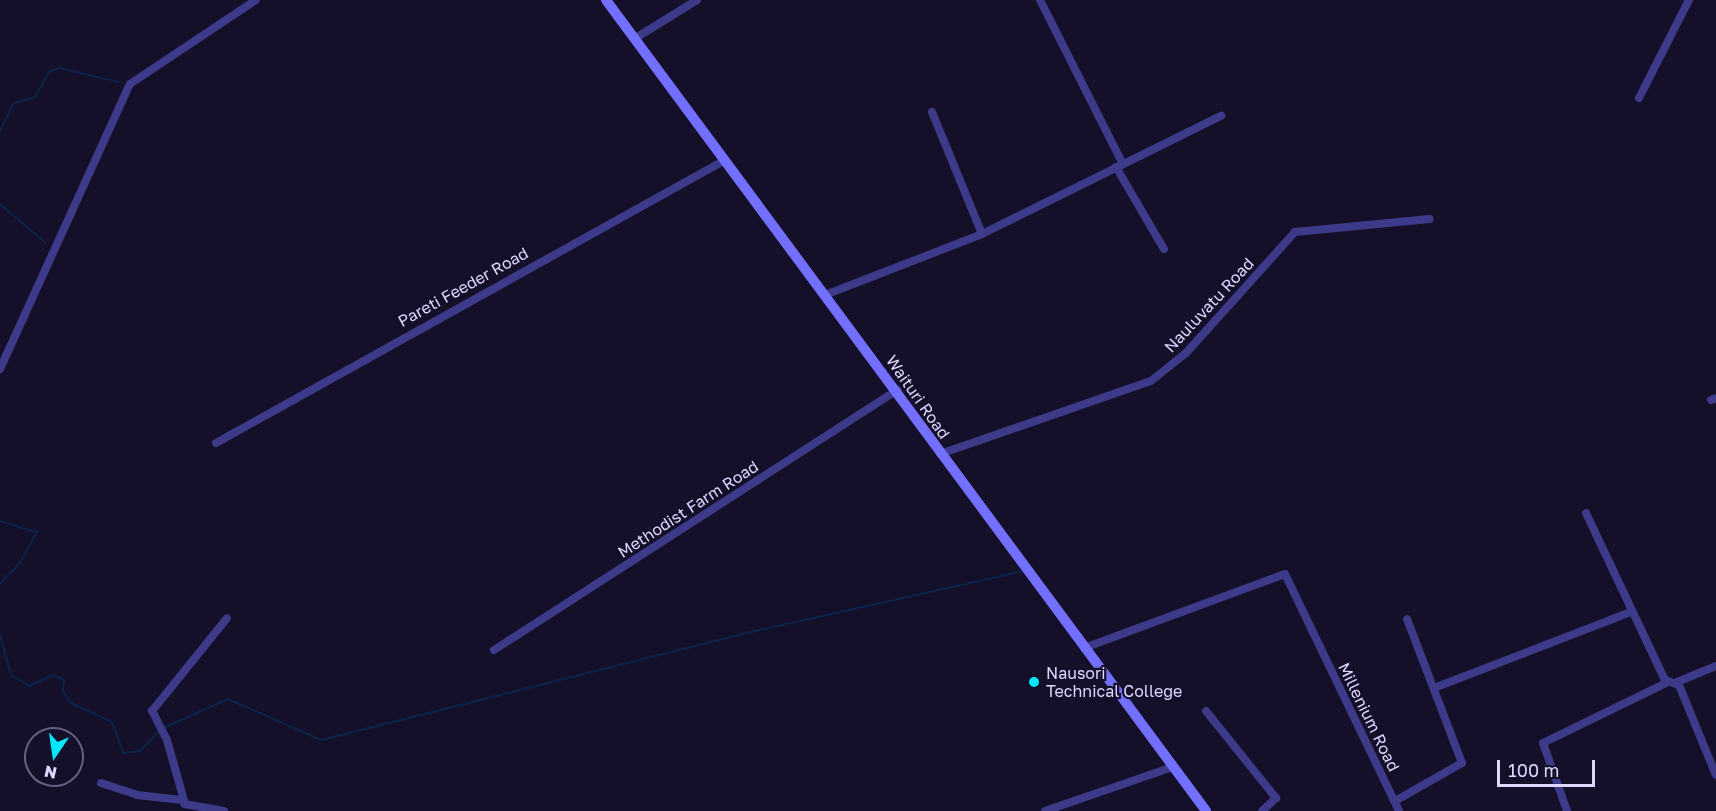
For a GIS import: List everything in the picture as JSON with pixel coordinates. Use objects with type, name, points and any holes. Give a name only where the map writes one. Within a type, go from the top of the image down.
[{"type":"main road","name":"Waituri Road","points":[[606,0],[897,390],[940,454],[1206,811]]},
{"type":"street","points":[[0,369],[130,84],[256,0]]},
{"type":"street","points":[[634,39],[697,0]]},
{"type":"street","points":[[1040,0],[1120,166],[1164,249]]},
{"type":"street","points":[[1639,98],[1689,0]]},
{"type":"street","points":[[932,112],[982,234]]},
{"type":"street","points":[[825,295],[982,234],[1221,116]]},
{"type":"street","name":"Pareti Feeder Road","points":[[216,443],[725,160]]},
{"type":"street","name":"Nauluvatu Road","points":[[940,454],[1151,381],[1186,353],[1295,232],[1429,219]]},
{"type":"street","name":"Methodist Farm Road","points":[[494,650],[897,390]]},
{"type":"street","points":[[1586,513],[1631,612],[1672,682],[1716,775]]},
{"type":"street","name":"Millenium Road","points":[[1084,648],[1278,574],[1291,582],[1399,811]]},
{"type":"street","points":[[1434,688],[1631,612]]},
{"type":"street","points":[[182,800],[163,729],[153,708],[201,657],[228,618]]},
{"type":"street","points":[[1395,801],[1461,766],[1407,620]]},
{"type":"street","points":[[1567,811],[1543,743],[1672,682],[1716,666]]},
{"type":"street","points":[[1206,711],[1276,798],[1262,811]]},
{"type":"street","points":[[1045,811],[1173,767]]},
{"type":"street","points":[[101,783],[137,795],[182,800],[193,808],[224,811]]},
{"type":"waterway","points":[[0,131],[13,104],[35,97],[49,72],[59,68],[118,82]]},
{"type":"waterway","points":[[0,204],[46,243]]},
{"type":"waterway","points":[[0,521],[37,532],[20,563],[0,584]]},
{"type":"waterway","points":[[163,728],[228,699],[321,740],[751,632],[1023,571]]},
{"type":"waterway","points":[[0,635],[11,675],[29,686],[53,675],[64,680],[63,691],[71,703],[112,722],[123,753],[140,751],[159,731]]},
{"type":"place","name":"Nausori Technical College","points":[[1034,682]]}]
